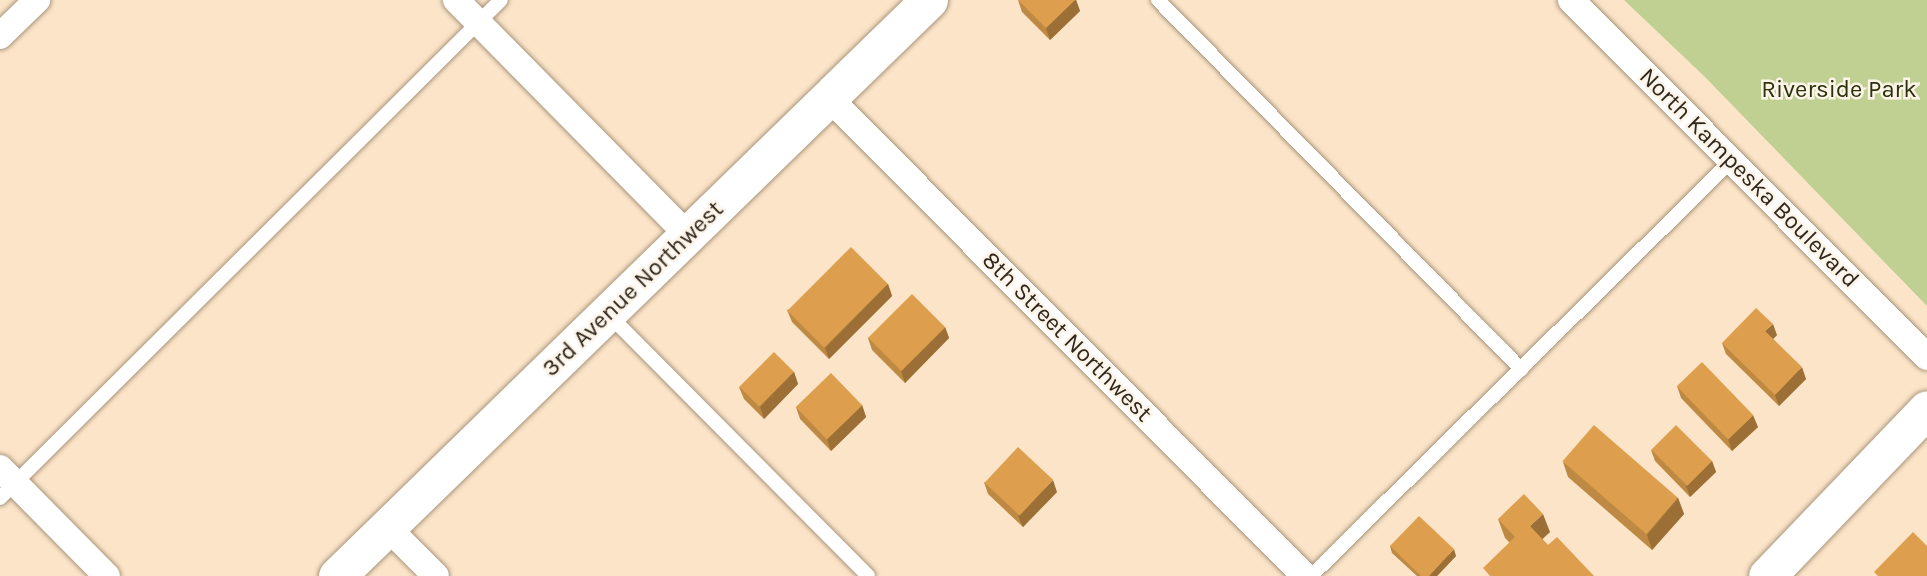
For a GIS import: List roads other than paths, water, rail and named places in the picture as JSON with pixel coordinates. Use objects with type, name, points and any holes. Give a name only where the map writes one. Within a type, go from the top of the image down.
[{"type":"main road","name":"3rd Avenue Northwest","points":[[337,576],[929,0]]},
{"type":"main road","points":[[1767,576],[1927,409]]},
{"type":"street","points":[[0,36],[37,0]]},
{"type":"street","points":[[456,0],[689,236]]},
{"type":"street","name":"North Kampeska Boulevard","points":[[1571,0],[1927,357]]},
{"type":"street","name":"8th Street Northwest","points":[[829,97],[1305,576]]},
{"type":"street","points":[[5,483],[107,576]]},
{"type":"street","points":[[387,527],[436,576]]},
{"type":"lane","points":[[5,483],[501,0]]},
{"type":"lane","points":[[1158,0],[1521,369]]},
{"type":"lane","points":[[1311,576],[1731,161]]},
{"type":"lane","points":[[608,314],[868,576]]},
{"type":"park label","name":"Riverside Park","points":[[1839,90]]}]
